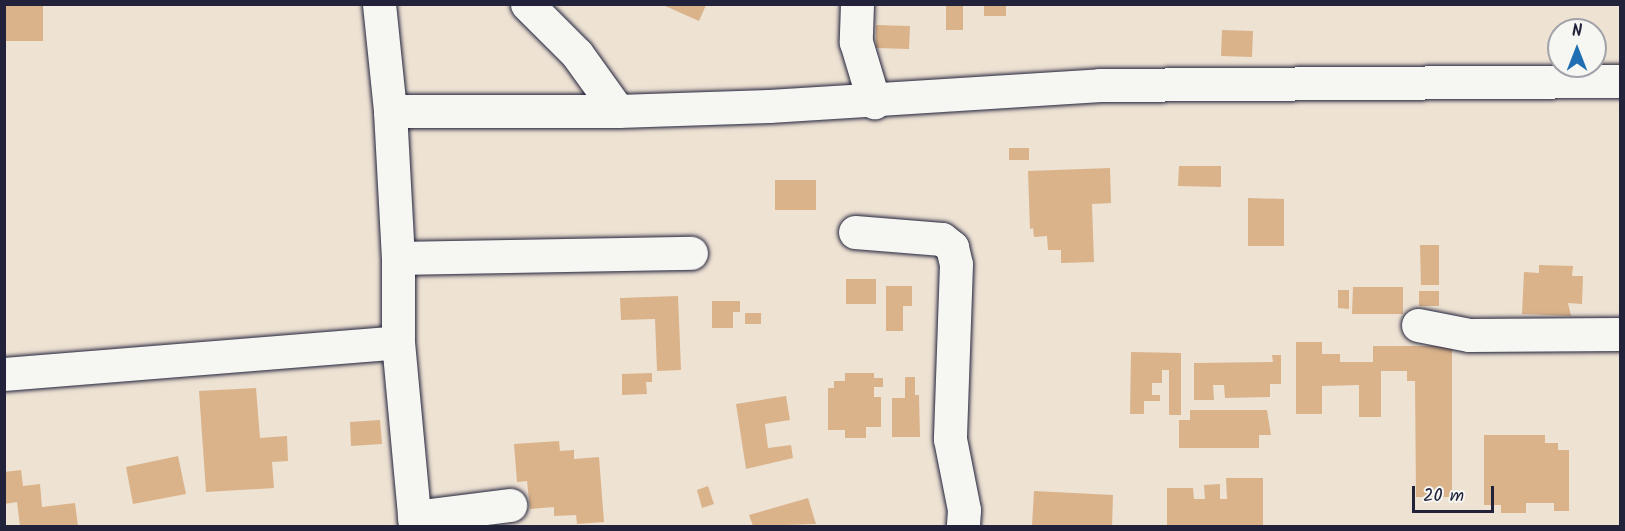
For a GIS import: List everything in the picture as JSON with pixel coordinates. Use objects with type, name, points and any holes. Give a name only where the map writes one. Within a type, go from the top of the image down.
[{"type":"street","points":[[379,4],[390,111],[398,258],[398,342],[414,522],[510,505]]},
{"type":"street","points":[[527,4],[577,54],[618,111]]},
{"type":"street","points":[[857,4],[856,42],[874,102]]},
{"type":"street","points":[[390,111],[618,111],[874,102],[1100,85],[1620,81]]},
{"type":"street","points":[[855,232],[942,239],[952,247],[956,264],[951,439],[964,510],[963,526]]},
{"type":"street","points":[[398,258],[691,253]]},
{"type":"street","points":[[1418,325],[1469,335],[1620,334]]},
{"type":"street","points":[[4,374],[398,342]]},
{"type":"building","points":[[4,4],[43,4],[43,41],[4,41]]},
{"type":"building","points":[[946,4],[963,4],[963,30],[946,30]]},
{"type":"building","points":[[663,5],[706,5],[699,21]]},
{"type":"building","points":[[984,5],[1006,5],[1006,16],[984,16]]},
{"type":"building","points":[[876,25],[910,26],[909,49],[876,48]]},
{"type":"building","points":[[1222,30],[1253,31],[1252,57],[1221,56]]},
{"type":"building","points":[[1009,148],[1029,148],[1029,160],[1009,160]]},
{"type":"building","points":[[1179,166],[1221,166],[1221,187],[1178,186]]},
{"type":"building","points":[[1110,168],[1111,203],[1092,204],[1094,262],[1061,263],[1061,250],[1048,250],[1047,236],[1034,237],[1033,228],[1030,229],[1028,171]]},
{"type":"building","points":[[775,180],[816,180],[816,210],[775,210]]},
{"type":"building","points":[[1248,198],[1284,199],[1284,246],[1248,246]]},
{"type":"building","points":[[1420,245],[1439,245],[1439,285],[1421,285]]},
{"type":"building","points":[[1539,265],[1573,266],[1572,276],[1583,276],[1582,304],[1568,303],[1571,316],[1522,314],[1524,272],[1539,273]]},
{"type":"building","points":[[846,279],[876,279],[876,304],[846,304]]},
{"type":"building","points":[[886,286],[912,286],[912,306],[903,306],[903,331],[886,331]]},
{"type":"building","points":[[1353,287],[1403,287],[1403,314],[1352,314]]},
{"type":"building","points":[[1338,290],[1349,290],[1349,309],[1338,308]]},
{"type":"building","points":[[1419,291],[1439,291],[1439,306],[1419,306]]},
{"type":"building","points":[[678,296],[681,370],[657,371],[655,319],[621,320],[620,298]]},
{"type":"building","points":[[712,301],[740,301],[740,312],[733,312],[733,328],[712,328]]},
{"type":"building","points":[[745,313],[761,313],[761,324],[745,324]]},
{"type":"building","points":[[1296,342],[1322,342],[1322,354],[1340,354],[1340,362],[1373,362],[1373,346],[1452,346],[1452,497],[1416,497],[1415,381],[1407,381],[1407,371],[1381,371],[1381,417],[1359,417],[1359,385],[1322,386],[1322,414],[1296,414]]},
{"type":"building","points":[[1131,352],[1181,353],[1181,415],[1169,415],[1169,370],[1162,370],[1162,383],[1152,383],[1152,395],[1160,395],[1160,401],[1144,401],[1144,414],[1130,414]]},
{"type":"building","points":[[1272,355],[1281,355],[1281,384],[1270,384],[1270,397],[1225,398],[1224,385],[1213,385],[1214,400],[1194,400],[1194,363],[1273,362]]},
{"type":"building","points":[[652,373],[652,382],[646,382],[647,394],[622,395],[622,374]]},
{"type":"building","points":[[845,373],[874,373],[874,378],[883,378],[883,387],[874,387],[874,397],[881,397],[881,427],[866,427],[866,438],[845,438],[845,430],[828,430],[828,388],[834,388],[834,381],[845,381]]},
{"type":"building","points":[[905,377],[915,377],[915,395],[919,395],[920,437],[892,437],[892,398],[905,398]]},
{"type":"building","points":[[256,388],[260,438],[287,436],[288,461],[272,462],[274,488],[206,492],[199,391]]},
{"type":"building","points":[[786,396],[790,420],[765,424],[768,448],[791,445],[793,458],[746,469],[736,404]]},
{"type":"building","points":[[1190,410],[1267,410],[1271,435],[1259,435],[1259,448],[1179,448],[1179,420],[1190,420]]},
{"type":"building","points":[[380,420],[382,444],[351,446],[350,422]]},
{"type":"building","points":[[1484,435],[1545,435],[1545,443],[1558,443],[1558,450],[1569,450],[1569,511],[1554,511],[1554,503],[1526,503],[1526,513],[1501,513],[1501,505],[1484,505]]},
{"type":"building","points":[[559,441],[560,451],[574,450],[574,459],[599,457],[604,522],[577,524],[576,515],[554,516],[554,507],[530,509],[527,481],[517,482],[514,444]]},
{"type":"building","points":[[178,456],[186,494],[133,504],[126,467]]},
{"type":"building","points":[[21,470],[23,486],[40,484],[42,507],[75,503],[78,526],[20,526],[17,502],[4,504],[4,472]]},
{"type":"building","points":[[1226,478],[1263,478],[1263,526],[1167,526],[1167,488],[1193,488],[1194,499],[1205,499],[1204,485],[1220,484],[1220,499],[1227,499]]},
{"type":"building","points":[[708,486],[714,504],[702,508],[697,490]]},
{"type":"building","points":[[1034,491],[1113,495],[1112,526],[1032,526]]},
{"type":"building","points":[[808,498],[816,524],[753,526],[749,515]]}]
